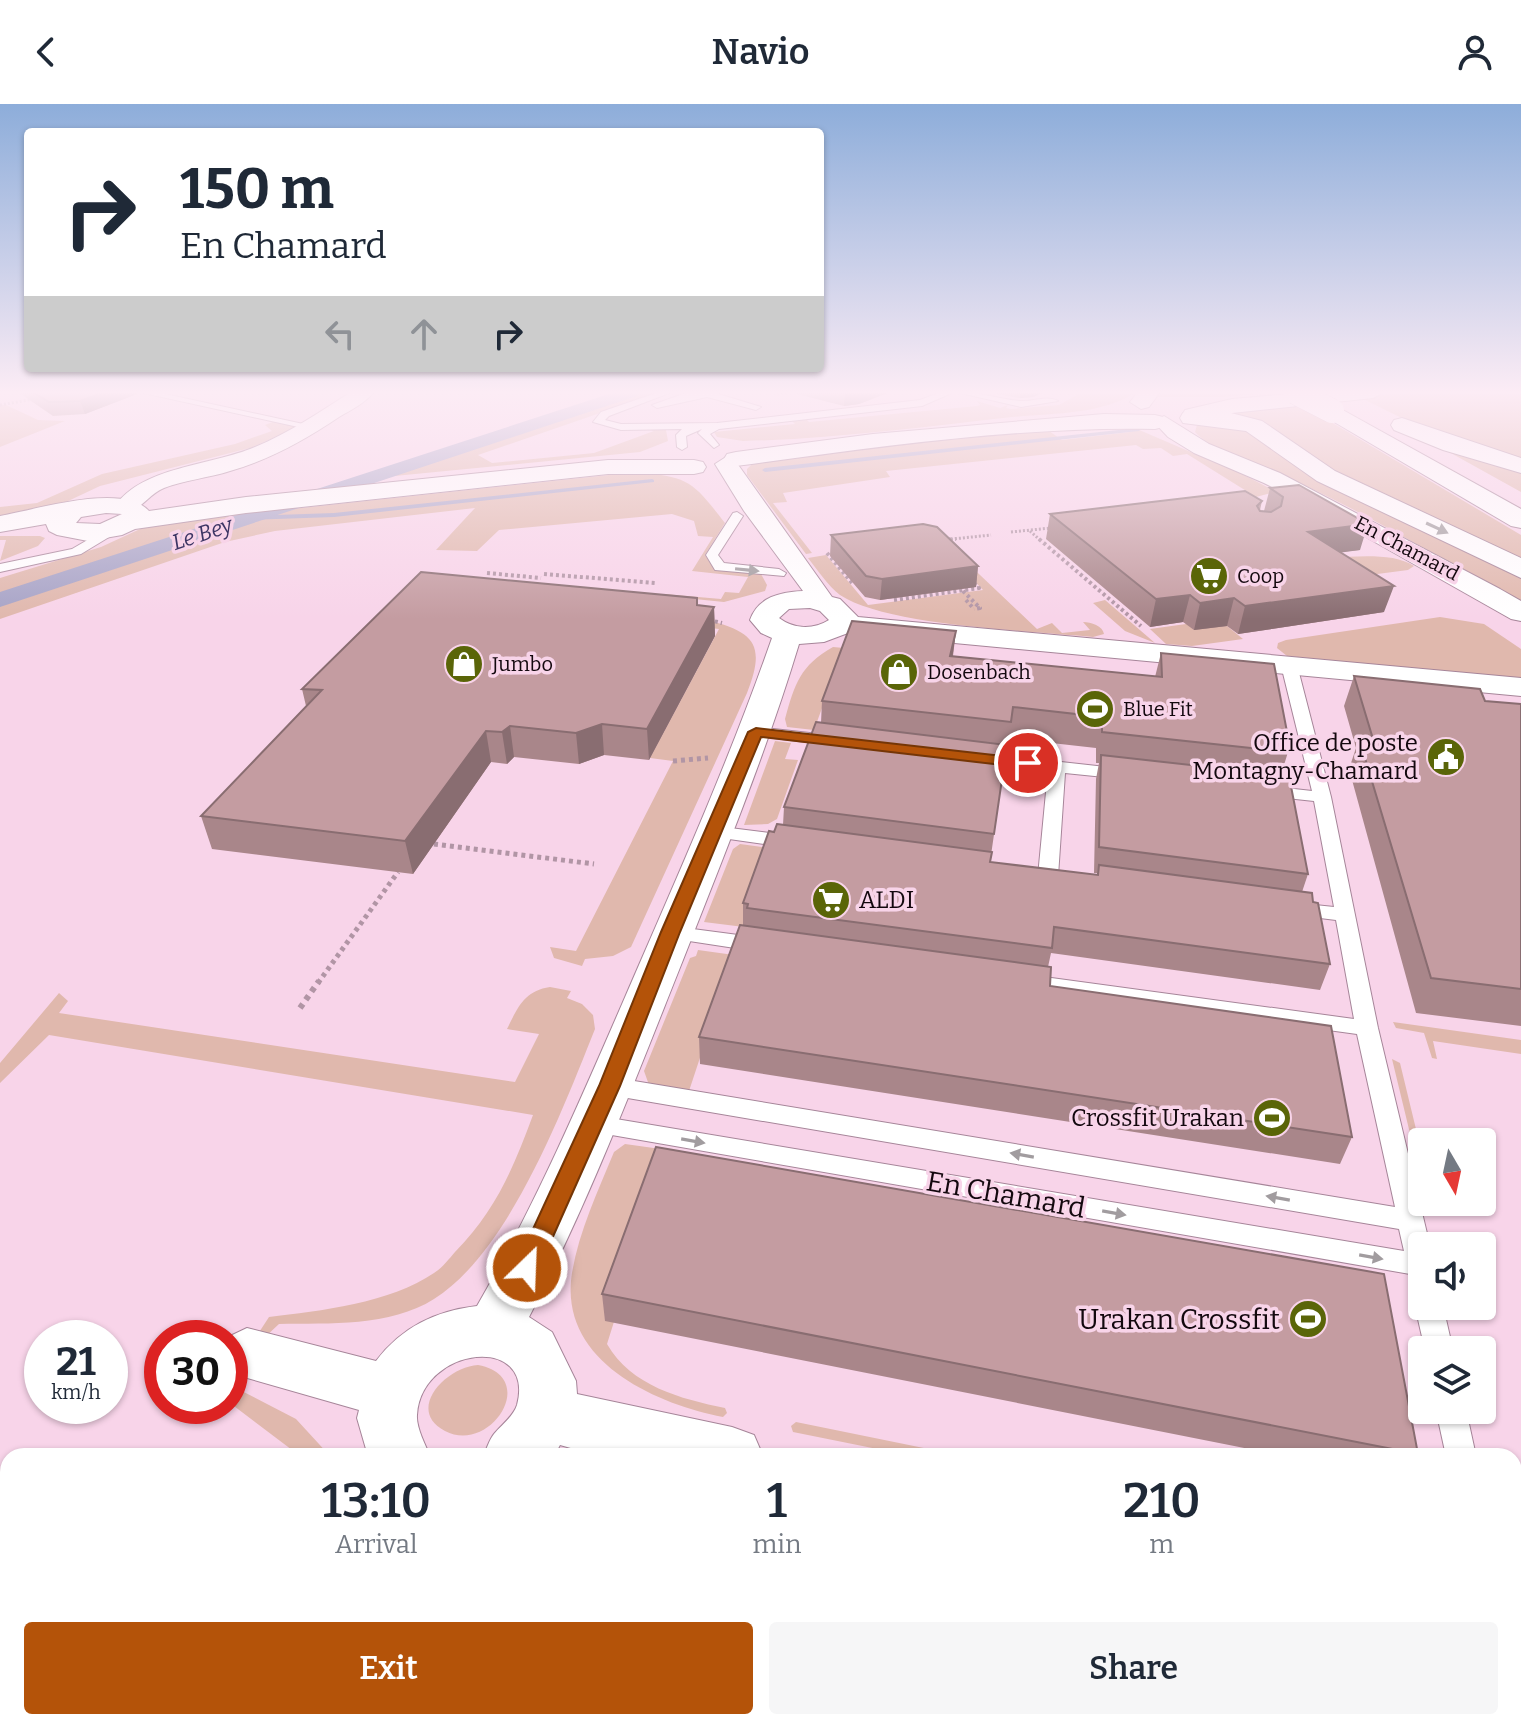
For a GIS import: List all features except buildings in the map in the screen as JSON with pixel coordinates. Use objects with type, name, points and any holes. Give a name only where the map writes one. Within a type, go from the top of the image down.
[{"type":"main road","points":[[0,527],[71,520],[91,532],[125,516],[496,468]]},
{"type":"main road","points":[[125,516],[600,468]]},
{"type":"main road","points":[[1313,468],[1521,569]]},
{"type":"main road","points":[[1445,468],[1521,520]]},
{"type":"main road","points":[[1462,468],[1521,502]]},
{"type":"street","points":[[71,520],[115,487],[192,468]]},
{"type":"street","points":[[125,516],[137,491],[212,468]]},
{"type":"street","points":[[493,1330],[527,1268],[610,1086],[670,932],[756,732],[788,618],[779,573],[703,468]]},
{"type":"street","points":[[730,468],[735,482],[819,595],[818,601]]},
{"type":"street","name":"En Chamard","points":[[1246,468],[1433,560],[1521,613]]},
{"type":"street","points":[[788,618],[818,601]]},
{"type":"street","points":[[818,601],[839,610],[844,617],[842,624]]},
{"type":"street","points":[[788,618],[821,634],[842,624],[1521,687]]},
{"type":"street","points":[[394,1448],[388,1437],[384,1414],[390,1391],[402,1368],[421,1350],[444,1337],[468,1330],[493,1330],[515,1337],[532,1350],[544,1368],[548,1389],[529,1434],[615,1432],[693,1448]]},
{"type":"street","points":[[248,1354],[390,1391]]},
{"type":"lane","points":[[1,567],[34,564],[102,540],[125,516]]},
{"type":"lane","points":[[737,516],[712,555],[720,567],[779,573]]},
{"type":"lane","points":[[1,567],[55,546],[71,520]]},
{"type":"lane","name":"En Chamard","points":[[1289,665],[1322,797],[1367,1028],[1413,1232]]},
{"type":"lane","points":[[756,732],[854,743]]},
{"type":"lane","points":[[955,755],[1134,776]]},
{"type":"lane","points":[[1048,876],[1057,767]]},
{"type":"lane","points":[[1244,788],[1322,797]]},
{"type":"lane","points":[[714,832],[819,846]]},
{"type":"lane","points":[[1272,906],[1344,915]]},
{"type":"lane","points":[[670,932],[787,949]]},
{"type":"lane","points":[[1006,979],[1367,1028]]},
{"type":"lane","name":"En Chamard","points":[[610,1086],[1410,1220]]},
{"type":"lane","name":"En Chamard","points":[[592,1124],[1408,1266]]},
{"type":"lane","points":[[1454,1424],[1459,1448]]},
{"type":"path","points":[[1011,532],[1059,527]]},
{"type":"path","points":[[1029,530],[1141,626]]},
{"type":"path","points":[[934,541],[991,535]]},
{"type":"path","points":[[815,554],[842,551]]},
{"type":"path","points":[[827,553],[860,593]]},
{"type":"path","points":[[487,573],[656,583]]},
{"type":"path","points":[[884,601],[979,588],[970,579]]},
{"type":"path","points":[[966,600],[974,609]]},
{"type":"path","points":[[707,619],[722,623]]},
{"type":"path","points":[[1322,737],[1366,742]]},
{"type":"path","points":[[673,761],[719,759]]},
{"type":"path","points":[[434,844],[594,864]]},
{"type":"path","points":[[300,1008],[398,872]]},
{"type":"shaded area","points":[[129,468],[172,468],[100,486],[49,510],[0,517],[0,507],[37,503],[102,474]]},
{"type":"shaded area","points":[[405,468],[478,468],[374,478]]},
{"type":"shaded area","points":[[916,468],[886,471],[890,477],[783,493],[787,502],[773,503],[812,553],[806,554],[747,475],[747,469]]},
{"type":"shaded area","points":[[1209,468],[1228,468],[1271,489],[1271,493],[1256,497]]},
{"type":"shaded area","points":[[1260,468],[1297,468],[1521,578],[1521,606],[1439,557],[1300,483]]},
{"type":"shaded area","points":[[1331,468],[1408,468],[1521,535],[1521,565]]},
{"type":"shaded area","points":[[1478,468],[1521,468],[1521,492]]},
{"type":"shaded area","points":[[637,472],[669,476],[697,490],[725,523],[705,555],[715,570],[761,574],[767,585],[765,591],[724,602],[665,596],[721,599],[725,592],[739,593],[748,577],[692,571],[713,537],[698,536],[694,521],[672,514],[499,530],[477,551],[436,550],[475,508],[275,531],[225,542],[0,619],[0,578],[101,547],[151,524]]},
{"type":"shaded area","points":[[0,536],[45,538],[38,546],[0,561],[6,540],[0,540]]},
{"type":"shaded area","points":[[826,555],[868,605],[983,590],[951,557],[960,556],[1037,629],[1052,623],[1062,633],[1090,630],[1083,622],[1086,622],[1099,627],[1104,634],[1093,637],[999,629],[891,614],[840,595],[808,558]]},
{"type":"shaded area","points":[[1332,557],[1386,557],[1414,566],[1408,570],[1362,576]]},
{"type":"shaded area","points":[[1105,600],[1155,643],[1125,631],[1093,603]]},
{"type":"shaded area","points":[[1440,617],[1484,624],[1521,649],[1521,678],[1287,656],[1277,648],[1278,643],[1286,640]]},
{"type":"shaded area","points":[[707,620],[736,630],[752,643],[756,663],[747,693],[631,947],[613,956],[585,959],[582,966],[554,958],[550,947],[576,951],[673,761],[650,758],[719,629],[703,627]]},
{"type":"shaded area","points":[[1186,624],[1227,626],[1243,639],[1192,646],[1166,644],[1150,629]]},
{"type":"shaded area","points":[[833,647],[844,648],[814,730],[787,727],[785,719],[800,677],[813,661]]},
{"type":"shaded area","points":[[775,741],[791,743],[785,759],[798,760],[777,819],[768,824],[744,825]]},
{"type":"shaded area","points":[[740,844],[799,852],[744,927],[704,922],[733,849]]},
{"type":"shaded area","points":[[698,950],[734,955],[689,1091],[649,1085],[644,1071],[690,958],[696,956]]},
{"type":"shaded area","points":[[550,987],[571,991],[567,998],[582,1004],[593,1015],[595,1029],[531,1176],[486,1248],[461,1277],[434,1299],[398,1315],[359,1322],[279,1324],[264,1338],[248,1367],[248,1349],[269,1317],[376,1299],[397,1292],[440,1269],[492,1204],[510,1171],[533,1115],[49,1035],[0,1083],[0,1063],[59,993],[68,1001],[59,1013],[515,1082],[539,1034],[507,1029],[519,1007],[534,992]]},
{"type":"shaded area","points":[[1393,1022],[1521,1040],[1521,1054],[1433,1041],[1437,1059],[1432,1058],[1424,1033],[1396,1028]]},
{"type":"shaded area","points":[[1392,1059],[1400,1063],[1416,1128],[1409,1128]]},
{"type":"shaded area","points":[[625,1144],[668,1150],[607,1344],[629,1370],[643,1380],[675,1395],[725,1408],[727,1413],[723,1417],[668,1401],[641,1388],[616,1372],[595,1353],[580,1330],[572,1304],[575,1257],[614,1152]]},
{"type":"shaded area","points":[[478,1365],[497,1372],[506,1384],[507,1397],[502,1412],[492,1424],[478,1432],[462,1436],[445,1431],[434,1422],[429,1412],[429,1401],[434,1391],[454,1373]]},
{"type":"shaded area","points":[[248,1394],[296,1419],[323,1448],[289,1448],[248,1417]]},
{"type":"shaded area","points":[[796,1422],[924,1448],[872,1448],[793,1432],[791,1426]]},
{"type":"waterway","name":"Le Bey","points":[[0,600],[401,468]]},
{"type":"waterway","points":[[765,470],[785,468]]},
{"type":"waterway","points":[[249,518],[334,515],[652,481]]},
{"type":"place","name":"Coop","points":[[1209,576]]},
{"type":"place","name":"Jumbo","points":[[464,664]]},
{"type":"place","name":"Dosenbach","points":[[899,672]]},
{"type":"place","name":"Blue Fit","points":[[1095,709]]},
{"type":"place","name":"Office de poste Montagny-Chamard","points":[[1446,757]]},
{"type":"place","name":"ALDI","points":[[831,900]]},
{"type":"place","name":"Crossfit Urakan","points":[[1272,1118]]},
{"type":"place","name":"Urakan Crossfit","points":[[1308,1319]]},
{"type":"route","points":[[527,1268],[610,1086],[670,932],[756,732],[1028,763]]}]
